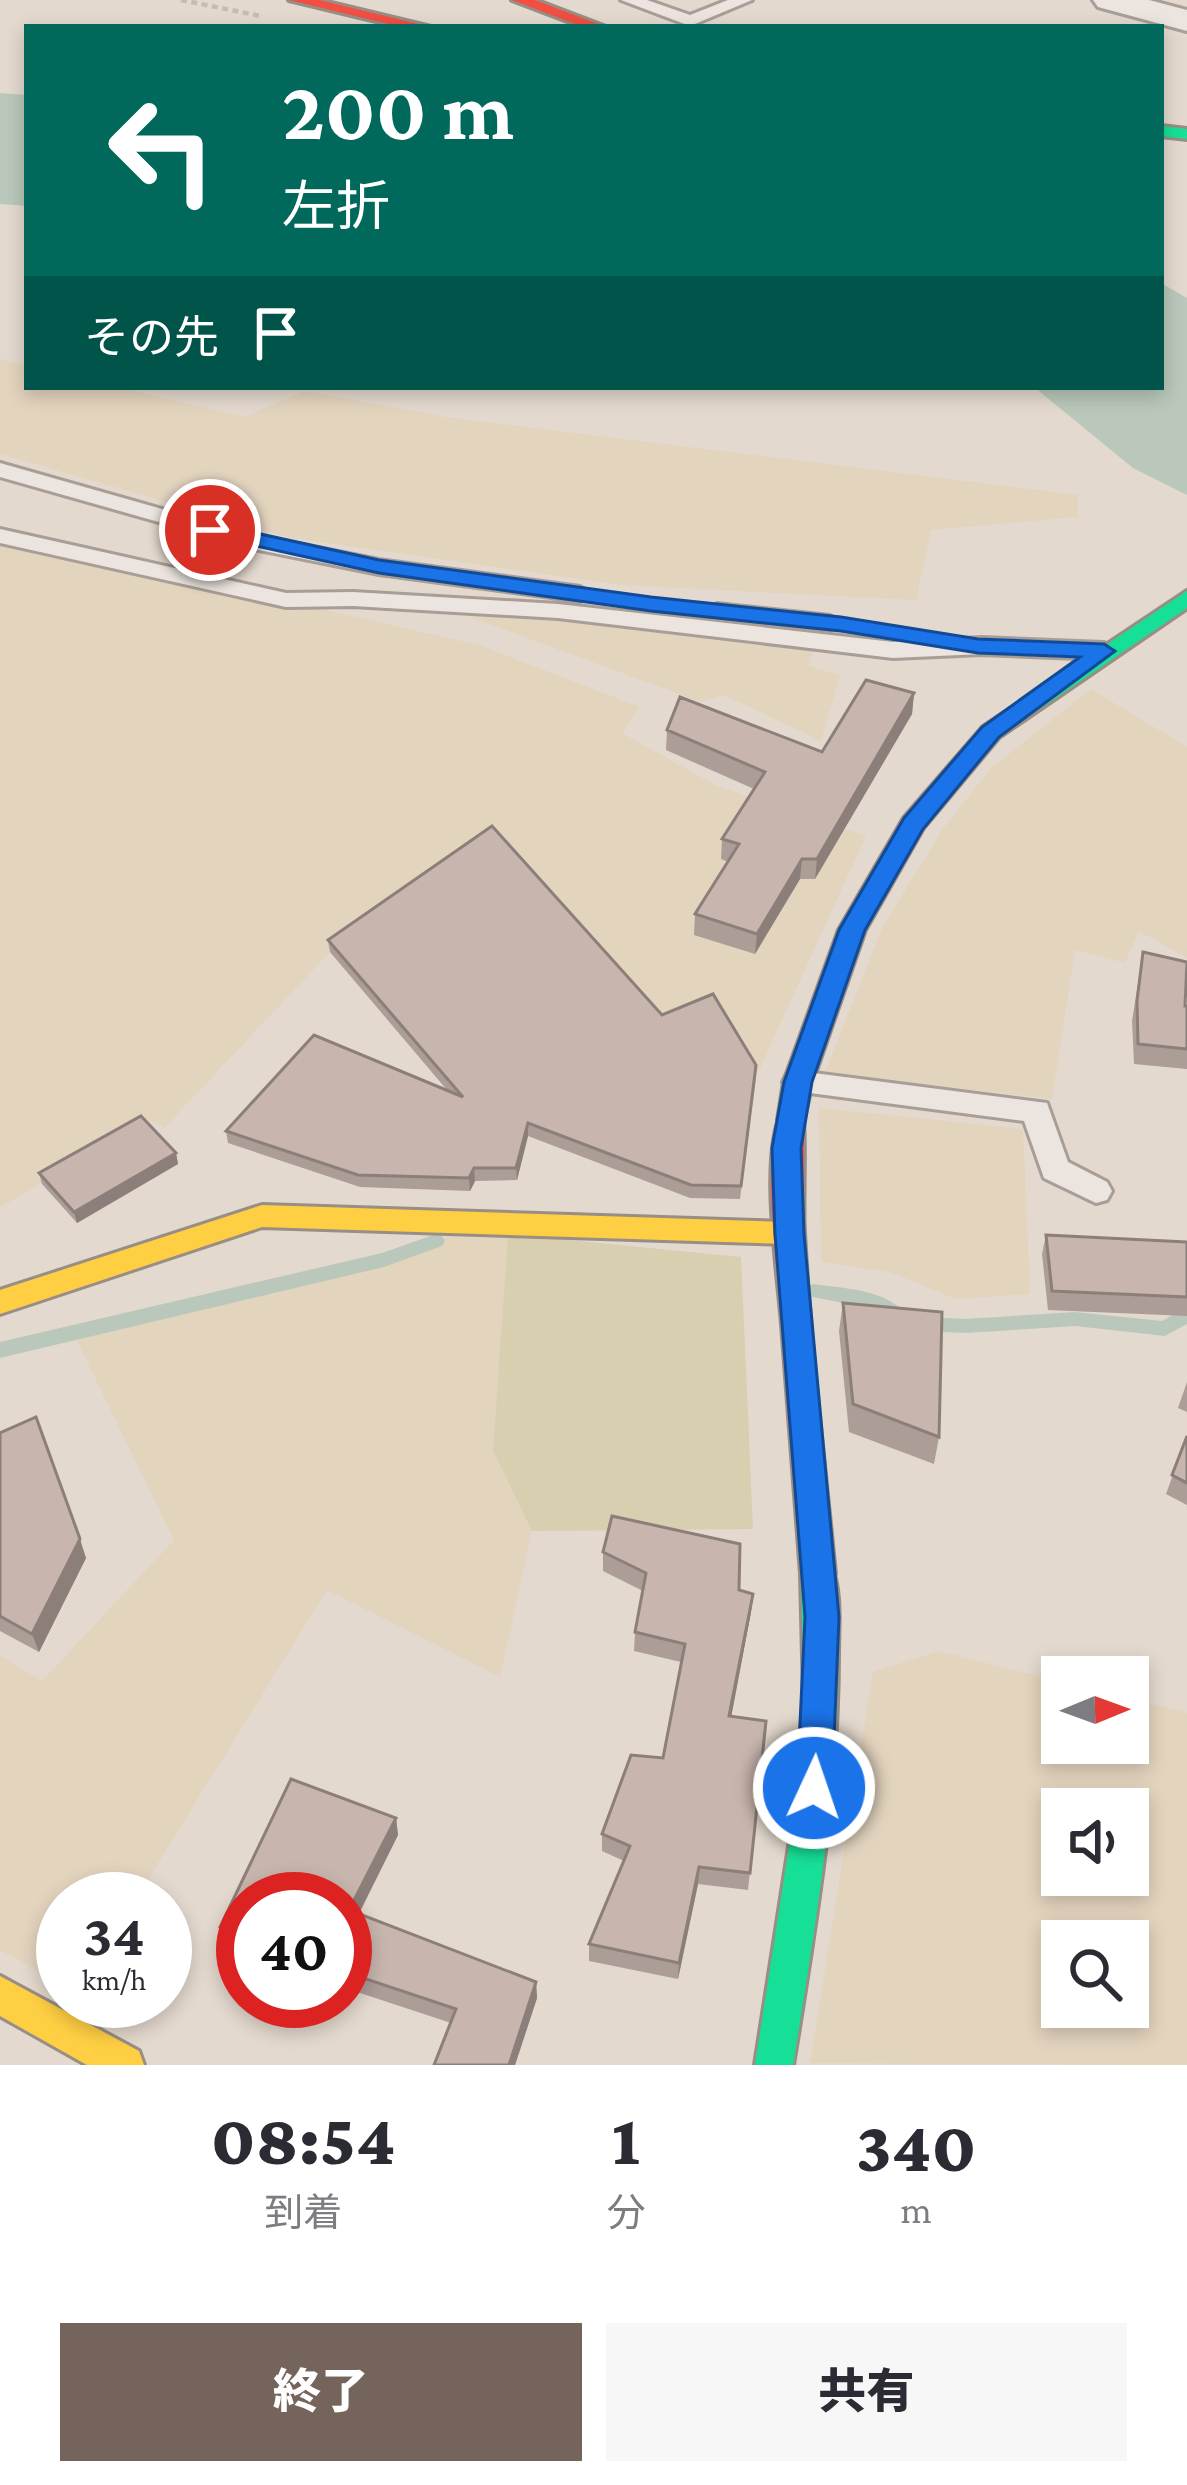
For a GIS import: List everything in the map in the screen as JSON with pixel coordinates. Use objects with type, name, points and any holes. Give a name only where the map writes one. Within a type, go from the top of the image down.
[{"type":"main road","points":[[297,0],[409,24]]},
{"type":"main road","points":[[520,0],[589,24]]},
{"type":"main road","points":[[774,2065],[813,1831],[822,1617],[789,1234],[787,1148],[798,1082],[852,930],[913,824],[991,732],[1187,598]]},
{"type":"main road","points":[[0,1302],[262,1216],[436,1225],[488,1220],[789,1234]]},
{"type":"main road","points":[[0,1995],[125,2065]]},
{"type":"street","points":[[1110,0],[1187,21]]},
{"type":"lane","points":[[630,0],[690,21],[743,0]]},
{"type":"lane","points":[[0,470],[254,542],[379,567],[841,624],[978,646]]},
{"type":"lane","points":[[0,536],[286,600],[353,598],[558,611],[893,650],[978,646],[1104,651]]},
{"type":"lane","points":[[798,1082],[1036,1111],[1055,1169],[1096,1191]]},
{"type":"path","points":[[181,0],[272,18]]},
{"type":"shaded area","points":[[0,93],[24,95],[24,206],[0,204]]},
{"type":"shaded area","points":[[1164,285],[1187,298],[1187,495],[1133,468],[1038,390],[1164,390]]},
{"type":"shaded area","points":[[0,359],[24,365],[24,390],[130,390],[244,417],[305,391],[446,417],[1078,495],[1078,517],[931,530],[916,600],[621,585],[291,538],[0,454]]},
{"type":"shaded area","points":[[0,536],[479,645],[640,707],[622,733],[717,786],[866,836],[756,1077],[661,1028],[330,952],[164,1128],[152,1121],[0,1207]]},
{"type":"shaded area","points":[[451,610],[814,646],[808,666],[840,675],[821,741],[724,695],[701,702]]},
{"type":"shaded area","points":[[1091,689],[1187,747],[1187,958],[1139,931],[1125,963],[1075,950],[1052,1099],[825,1073],[882,928],[942,830],[991,768]]},
{"type":"shaded area","points":[[819,1108],[1023,1129],[1030,1294],[956,1299],[890,1272],[821,1262]]},
{"type":"shaded area","points":[[456,1234],[508,1234],[493,1451],[532,1531],[500,1677],[327,1590],[153,1872],[36,1872],[36,1969],[0,1950],[0,1655],[42,1681],[174,1540],[73,1333],[384,1260]]},
{"type":"shaded area","points":[[508,1234],[741,1257],[753,1529],[532,1531],[493,1451]]},
{"type":"shaded area","points":[[939,1651],[1041,1677],[1041,1764],[1149,1764],[1149,1703],[1187,1713],[1187,2065],[810,2063],[873,1672]]},
{"type":"building","points":[[866,680],[914,693],[817,859],[802,859],[757,934],[695,914],[739,844],[722,839],[765,772],[667,730],[680,697],[822,752]]},
{"type":"building","points":[[492,826],[662,1015],[713,994],[756,1065],[741,1186],[691,1185],[528,1123],[516,1168],[474,1168],[469,1178],[358,1175],[226,1131],[314,1035],[463,1097],[328,940]]},
{"type":"building","points":[[1143,952],[1187,962],[1187,1049],[1138,1044]]},
{"type":"building","points":[[141,1116],[176,1153],[74,1212],[39,1173]]},
{"type":"building","points":[[1046,1235],[1187,1242],[1187,1297],[1052,1291]]},
{"type":"building","points":[[843,1303],[942,1312],[939,1437],[853,1404]]},
{"type":"building","points":[[36,1417],[80,1539],[32,1634],[0,1616],[0,1433]]},
{"type":"building","points":[[1187,1436],[1187,1483],[1172,1475]]},
{"type":"building","points":[[612,1516],[740,1544],[739,1590],[753,1594],[729,1716],[766,1721],[750,1873],[699,1867],[679,1963],[589,1944],[630,1846],[602,1834],[631,1755],[663,1758],[685,1644],[635,1632],[646,1573],[603,1552]]},
{"type":"building","points":[[291,1779],[396,1818],[368,1872],[246,1872]]},
{"type":"building","points":[[372,1919],[536,1982],[509,2065],[434,2065],[456,2009],[372,1981]]},
{"type":"waterway","points":[[0,1350],[384,1260],[436,1241]]},
{"type":"waterway","points":[[814,1291],[877,1302],[899,1316]]},
{"type":"waterway","points":[[923,1324],[1075,1319],[1165,1329],[1187,1314]]},
{"type":"traffic: fast","points":[[1164,131],[1187,134]]},
{"type":"traffic: fast","points":[[792,1120],[798,1082],[852,930],[913,824],[991,732],[1187,598]]},
{"type":"traffic: fast","points":[[774,2065],[817,1759],[821,1698],[818,1574]]},
{"type":"traffic: slow","points":[[0,1302],[262,1216],[789,1233]]},
{"type":"traffic: slow","points":[[0,1995],[125,2065]]},
{"type":"traffic: jam","points":[[297,0],[409,24]]},
{"type":"traffic: jam","points":[[520,0],[589,24]]},
{"type":"traffic: jam","points":[[792,1120],[787,1148],[789,1233],[818,1574]]},
{"type":"route","points":[[210,530],[379,567],[651,604],[841,624],[978,646],[1104,651],[991,732],[913,824],[852,930],[798,1082],[787,1148],[789,1234],[822,1617],[814,1788]]}]
